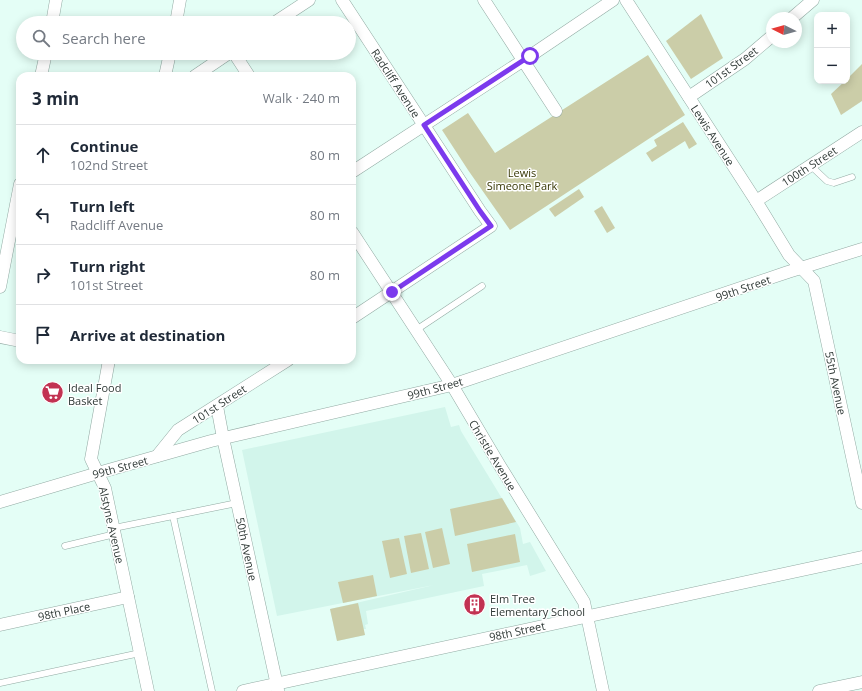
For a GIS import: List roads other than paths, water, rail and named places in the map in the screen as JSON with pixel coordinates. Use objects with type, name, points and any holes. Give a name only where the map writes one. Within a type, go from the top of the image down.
[{"type":"street","points":[[53,16],[56,0]]},
{"type":"street","points":[[177,16],[180,0]]},
{"type":"street","points":[[285,16],[309,0]]},
{"type":"street","name":"Radcliff Avenue","points":[[342,0],[352,16]]},
{"type":"street","points":[[484,0],[556,111]]},
{"type":"street","points":[[356,169],[523,61],[613,0]]},
{"type":"street","name":"Lewis Avenue","points":[[626,0],[756,201],[789,255],[802,268]]},
{"type":"street","points":[[799,12],[813,0]]},
{"type":"street","name":"Radcliff Avenue","points":[[356,21],[491,226],[392,292]]},
{"type":"street","name":"101st Street","points":[[689,97],[745,59],[766,41]]},
{"type":"street","points":[[42,72],[44,60]]},
{"type":"street","points":[[167,72],[169,60]]},
{"type":"street","points":[[201,72],[219,60]]},
{"type":"street","points":[[239,60],[246,72]]},
{"type":"street","name":"100th Street","points":[[756,201],[862,132]]},
{"type":"street","points":[[0,287],[16,205]]},
{"type":"street","name":"Christie Avenue","points":[[356,238],[452,385],[584,602],[603,691]]},
{"type":"street","name":"99th Street","points":[[0,502],[223,438],[452,385],[862,249]]},
{"type":"street","name":"55th Avenue","points":[[802,268],[814,281],[862,503]]},
{"type":"street","points":[[356,315],[392,292]]},
{"type":"street","points":[[0,337],[16,340]]},
{"type":"street","name":"Alstyne Avenue","points":[[108,364],[91,460],[105,488],[148,691]]},
{"type":"street","name":"101st Street","points":[[157,456],[178,430],[282,364]]},
{"type":"street","name":"50th Avenue","points":[[217,406],[277,687]]},
{"type":"street","name":"98th Street","points":[[243,691],[277,687],[587,616],[862,557]]},
{"type":"street","name":"98th Place","points":[[0,625],[128,597]]},
{"type":"street","points":[[819,691],[862,682]]},
{"type":"lane","points":[[810,165],[827,181],[834,182],[852,177]]},
{"type":"lane","points":[[416,330],[482,286]]},
{"type":"lane","points":[[65,546],[114,531],[173,516],[237,503]]},
{"type":"lane","points":[[173,516],[212,691]]},
{"type":"lane","points":[[0,683],[140,653]]},
{"type":"place","name":"Ideal Food Basket","points":[[53,393]]},
{"type":"place","name":"Elm Tree Elementary School","points":[[474,604]]},
{"type":"park label","name":"Lewis Simeone Park","points":[[522,178]]}]
